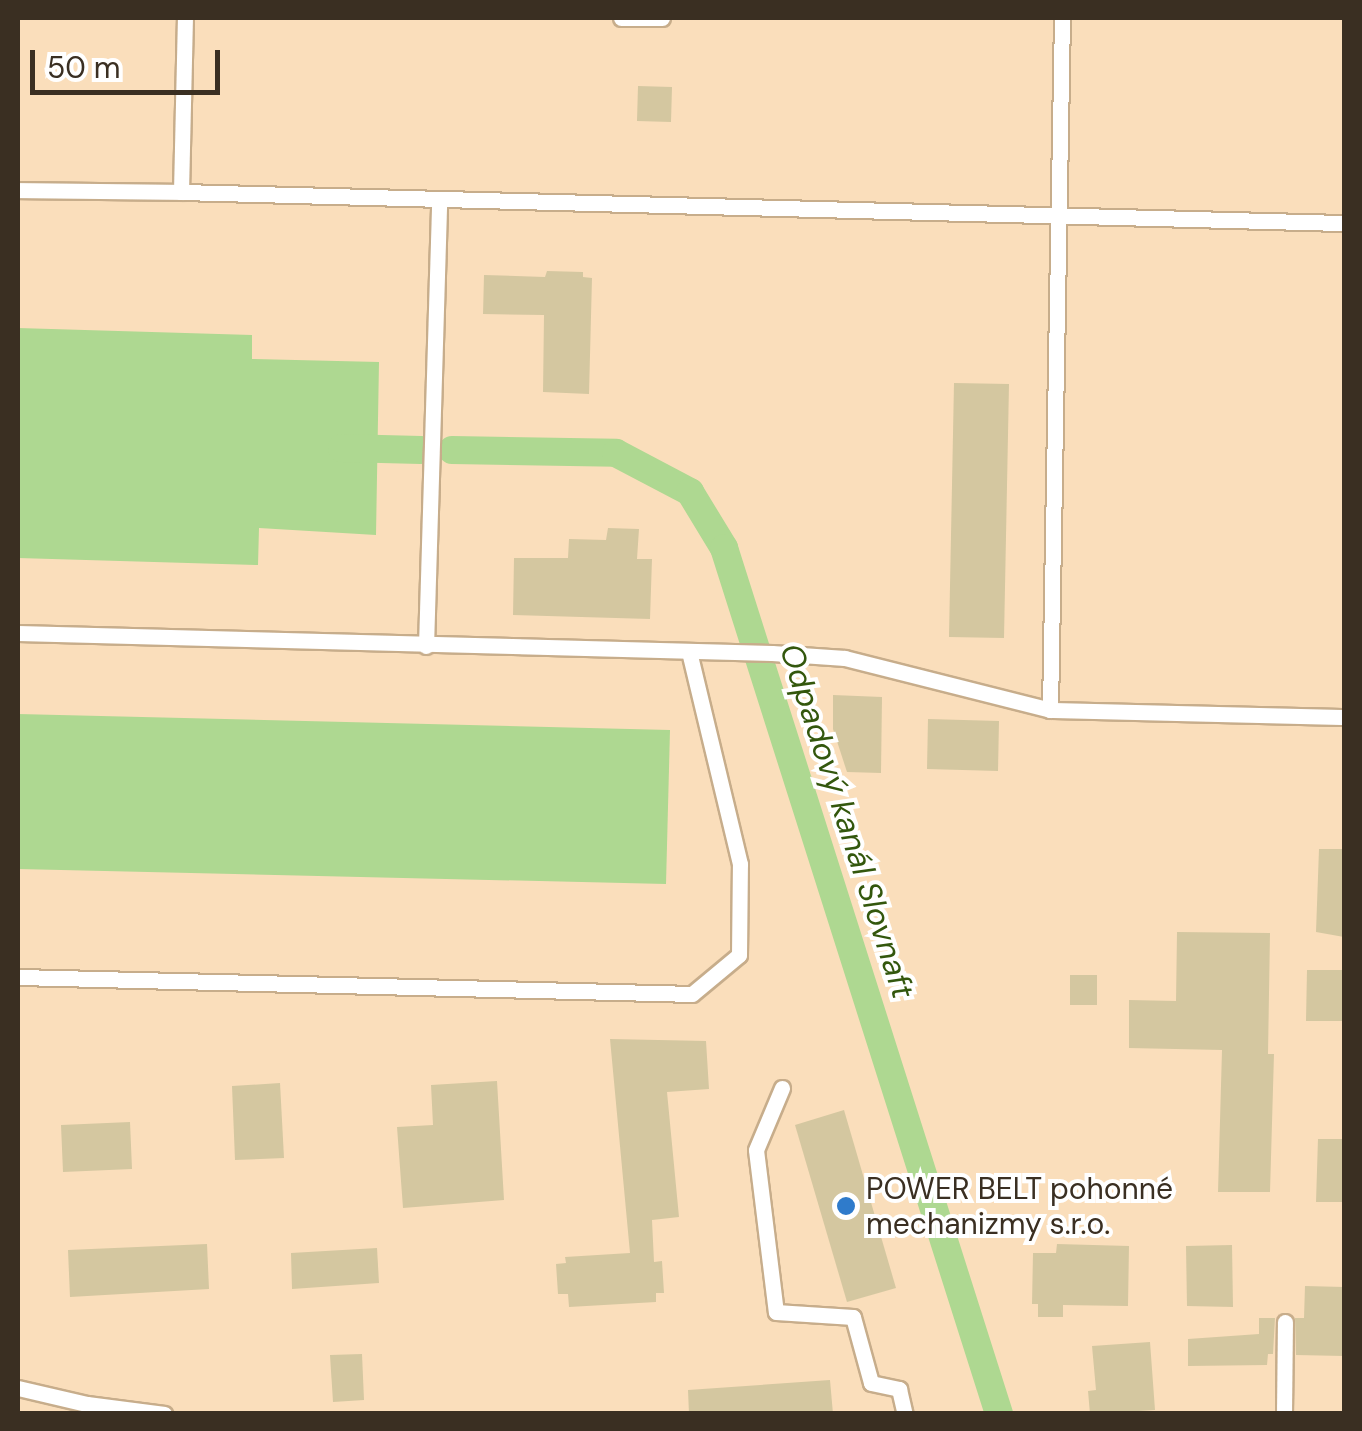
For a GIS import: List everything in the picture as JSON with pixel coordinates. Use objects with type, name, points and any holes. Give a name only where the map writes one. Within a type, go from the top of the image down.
[{"type":"lane","points":[[181,192],[185,18]]},
{"type":"lane","points":[[621,18],[662,18]]},
{"type":"lane","points":[[1050,710],[1062,18]]},
{"type":"lane","points":[[18,190],[1344,223]]},
{"type":"lane","points":[[426,646],[439,199]]},
{"type":"lane","points":[[18,634],[772,653],[845,658],[1050,710],[1344,717]]},
{"type":"lane","points":[[18,976],[692,994],[739,954],[740,864],[689,651]]},
{"type":"lane","points":[[782,1088],[756,1150],[776,1312],[853,1317],[871,1383],[898,1389],[906,1414]]},
{"type":"lane","points":[[1284,1414],[1285,1322]]},
{"type":"lane","points":[[18,1388],[87,1404],[164,1414]]},
{"type":"shaded area","points":[[18,328],[252,335],[252,359],[379,362],[376,535],[259,528],[258,565],[18,558]]},
{"type":"shaded area","points":[[18,714],[670,730],[666,884],[18,869]]},
{"type":"building","points":[[638,86],[672,87],[671,122],[637,121]]},
{"type":"building","points":[[547,271],[583,272],[583,277],[592,278],[589,394],[543,392],[544,315],[483,314],[484,275],[545,277]]},
{"type":"building","points":[[954,383],[1009,384],[1004,638],[949,637]]},
{"type":"building","points":[[608,528],[639,529],[637,559],[652,559],[650,619],[513,615],[514,558],[568,558],[569,539],[606,540]]},
{"type":"building","points":[[833,695],[882,697],[881,773],[847,772],[833,729]]},
{"type":"building","points":[[928,719],[999,721],[998,771],[927,769]]},
{"type":"building","points":[[1319,849],[1344,849],[1344,937],[1316,932]]},
{"type":"building","points":[[1177,932],[1270,933],[1268,1054],[1274,1054],[1270,1192],[1218,1192],[1222,1050],[1129,1048],[1129,1000],[1176,1001]]},
{"type":"building","points":[[1307,970],[1344,970],[1344,1021],[1306,1021]]},
{"type":"building","points":[[1070,975],[1097,975],[1097,1005],[1070,1005]]},
{"type":"building","points":[[610,1039],[706,1041],[709,1089],[667,1092],[679,1217],[652,1220],[654,1262],[662,1261],[664,1293],[656,1293],[656,1302],[569,1307],[568,1294],[558,1294],[556,1264],[566,1263],[565,1257],[630,1253]]},
{"type":"building","points":[[497,1081],[504,1200],[403,1208],[397,1127],[433,1125],[431,1085]]},
{"type":"building","points":[[280,1083],[284,1158],[235,1160],[232,1086]]},
{"type":"building","name":"POWER BELT pohonné mechanizmy s.r.o.","points":[[844,1110],[896,1288],[847,1302],[795,1125]]},
{"type":"building","points":[[130,1122],[132,1169],[63,1172],[61,1125]]},
{"type":"building","points":[[1318,1139],[1344,1139],[1344,1202],[1316,1202]]},
{"type":"building","points":[[207,1244],[209,1289],[70,1297],[68,1250]]},
{"type":"building","points":[[1057,1244],[1129,1246],[1128,1306],[1063,1305],[1063,1317],[1038,1317],[1038,1304],[1032,1304],[1033,1253],[1056,1253]]},
{"type":"building","points":[[1232,1245],[1233,1307],[1187,1306],[1186,1246]]},
{"type":"building","points":[[377,1248],[379,1283],[292,1289],[291,1253]]},
{"type":"building","points":[[1305,1286],[1344,1287],[1344,1356],[1296,1355],[1295,1318],[1304,1318]]},
{"type":"building","points":[[1259,1318],[1275,1318],[1273,1354],[1268,1354],[1267,1365],[1188,1366],[1188,1339],[1259,1334]]},
{"type":"building","points":[[1150,1342],[1155,1410],[1090,1414],[1088,1391],[1096,1390],[1092,1346]]},
{"type":"building","points":[[362,1354],[364,1400],[333,1402],[330,1355]]},
{"type":"building","points":[[830,1380],[833,1414],[689,1414],[688,1390]]},
{"type":"waterway","name":"Odpadový kanál Slovnaft","points":[[342,448],[421,450]]},
{"type":"waterway","name":"Odpadový kanál Slovnaft","points":[[452,450],[616,453],[690,492],[724,548],[999,1414]]},
{"type":"place","name":"POWER BELT pohonné mechanizmy s.r.o.","points":[[846,1206]]}]
